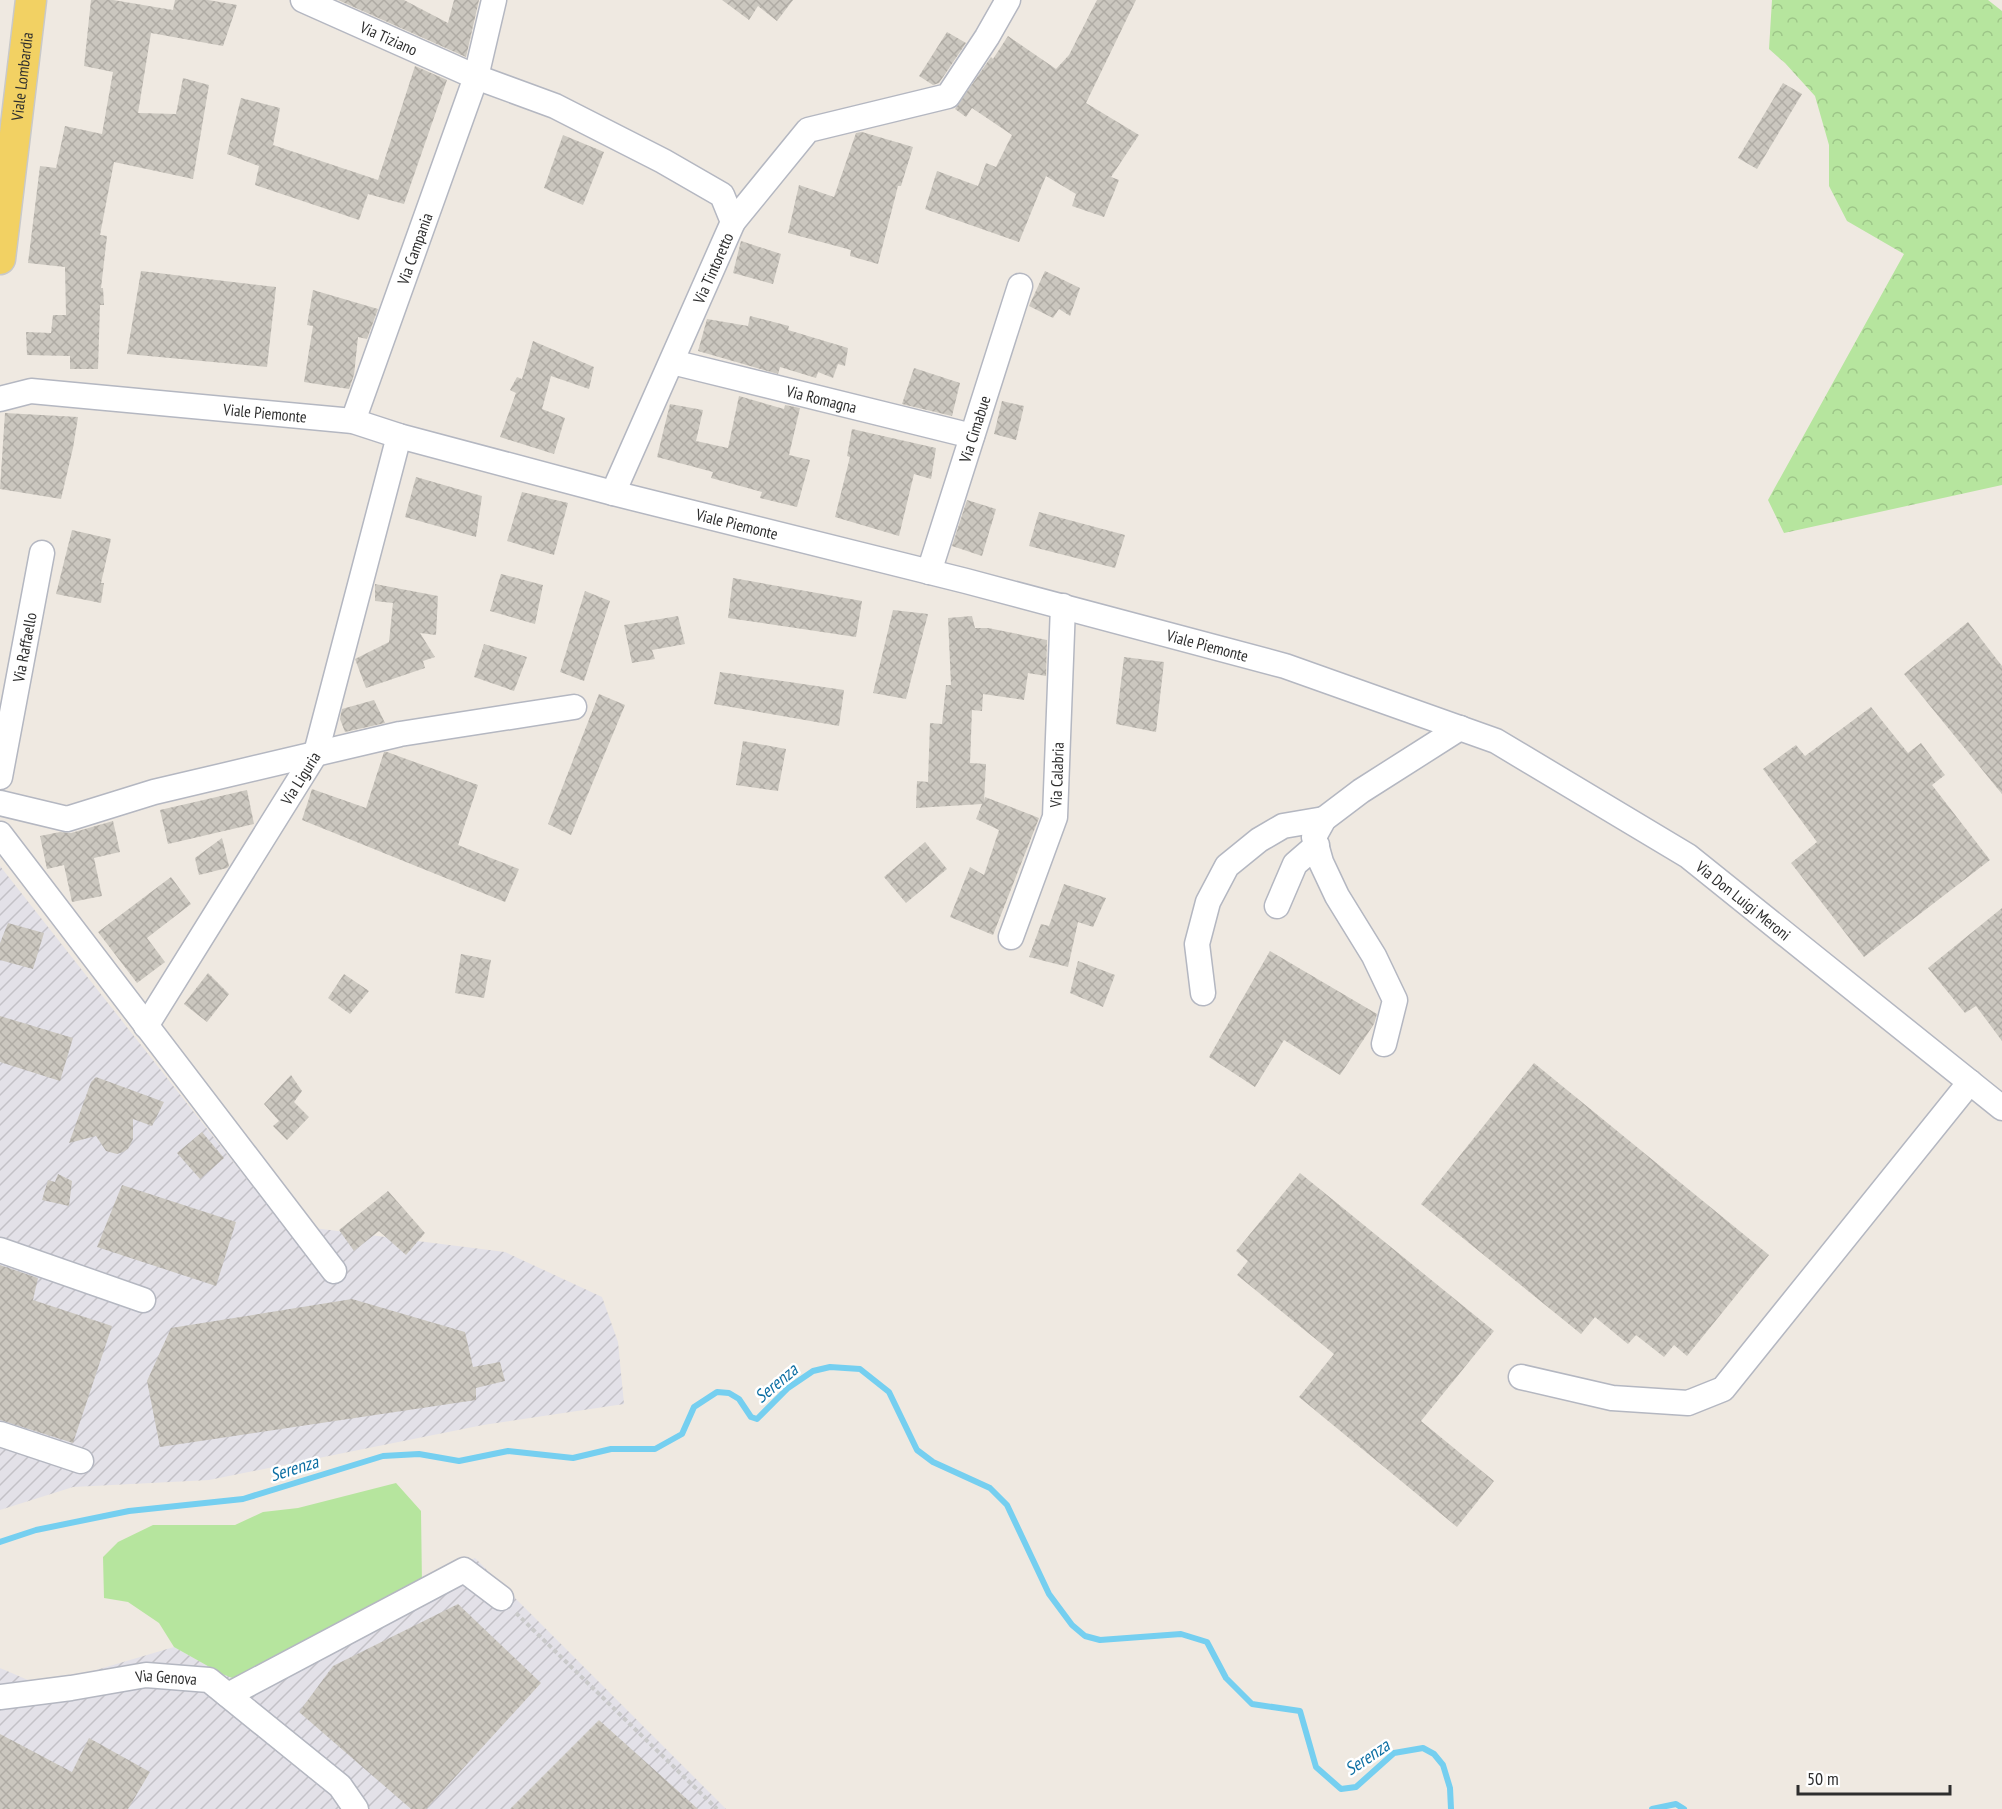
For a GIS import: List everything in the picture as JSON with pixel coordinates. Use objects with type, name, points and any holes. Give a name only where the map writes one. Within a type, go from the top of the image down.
[{"type":"main road","name":"Viale Lombardia","points":[[0,259],[31,0]]},
{"type":"street","name":"Via Tiziano","points":[[303,0],[476,77]]},
{"type":"street","name":"Via Campania","points":[[353,421],[476,77],[494,0]]},
{"type":"street","points":[[733,222],[808,130],[948,96],[987,38],[1008,0]]},
{"type":"street","name":"Via Tintoretto","points":[[476,77],[555,106],[663,161],[722,195],[733,222],[613,493]]},
{"type":"street","name":"Via Cimabue","points":[[929,572],[1020,286]]},
{"type":"street","name":"Via Romagna","points":[[672,362],[972,436]]},
{"type":"street","name":"Viale Piemonte","points":[[0,399],[31,391],[353,421],[399,436],[613,493],[1063,606],[1285,666],[1460,728]]},
{"type":"street","points":[[0,803],[67,819],[154,792],[316,753],[399,436]]},
{"type":"street","name":"Via Raffaello","points":[[0,777],[42,553]]},
{"type":"street","name":"Via Calabria","points":[[1011,937],[1055,817],[1063,606]]},
{"type":"street","name":"Via Liguria","points":[[146,1026],[316,753],[400,734],[574,707]]},
{"type":"street","points":[[1384,1044],[1395,1000],[1374,956],[1337,896],[1321,862],[1314,837],[1324,819],[1361,791],[1460,728]]},
{"type":"street","name":"Via Don Luigi Meroni","points":[[1460,728],[1496,741],[1688,856],[2002,1108]]},
{"type":"street","points":[[1203,993],[1197,944],[1208,902],[1227,866],[1259,840],[1283,826],[1324,819]]},
{"type":"street","points":[[0,834],[333,1271]]},
{"type":"street","points":[[1277,906],[1295,864],[1317,845]]},
{"type":"street","points":[[1521,1377],[1612,1398],[1688,1403],[1723,1389],[1970,1082]]},
{"type":"street","points":[[0,1250],[143,1300]]},
{"type":"street","points":[[0,1434],[81,1461]]},
{"type":"street","points":[[228,1695],[464,1570],[501,1598]]},
{"type":"street","name":"Via Genova","points":[[0,1697],[146,1675],[209,1680],[340,1786],[356,1809]]},
{"type":"path","points":[[501,1598],[717,1809]]},
{"type":"shaded area","points":[[0,866],[282,1224],[505,1252],[602,1297],[618,1342],[624,1404],[483,1425],[209,1480],[73,1487],[0,1510]]},
{"type":"shaded area","points":[[475,1558],[726,1809],[0,1809],[0,1668],[42,1686],[174,1647],[222,1674],[251,1675]]},
{"type":"green space","points":[[1772,0],[1988,0],[2002,11],[2002,485],[1784,533],[1768,500],[1904,254],[1847,221],[1829,186],[1829,145],[1815,96],[1769,49]]},
{"type":"green space","points":[[396,1483],[421,1511],[422,1586],[235,1679],[174,1647],[159,1623],[128,1602],[104,1598],[103,1557],[118,1542],[153,1525],[235,1525],[263,1512],[298,1508]]},
{"type":"building","points":[[91,0],[113,0],[173,10],[175,0],[208,0],[237,5],[223,46],[151,33],[138,113],[176,114],[183,78],[209,85],[193,179],[114,162],[100,235],[107,236],[101,288],[103,288],[104,305],[100,305],[98,369],[70,369],[70,356],[27,355],[26,332],[51,333],[53,315],[66,315],[65,267],[28,263],[40,166],[56,168],[65,126],[102,134],[113,72],[84,66]]},
{"type":"building","points":[[338,0],[404,0],[448,23],[454,0],[479,0],[466,57]]},
{"type":"building","points":[[722,0],[793,0],[777,21],[758,6],[749,20]]},
{"type":"building","points":[[1097,0],[1136,0],[1086,103],[1139,135],[1111,177],[1119,180],[1104,217],[1072,206],[1076,194],[1046,176],[1019,242],[925,209],[937,171],[978,186],[986,163],[996,167],[1012,135],[972,108],[966,117],[955,109],[1008,36],[1056,69],[1069,55]]},
{"type":"building","points":[[947,32],[966,43],[939,83],[933,85],[919,76]]},
{"type":"building","points":[[415,66],[447,80],[404,204],[368,194],[359,220],[255,185],[259,166],[227,154],[241,98],[280,108],[273,145],[378,180]]},
{"type":"building","points":[[1783,83],[1802,94],[1757,169],[1738,158]]},
{"type":"building","points":[[862,132],[913,147],[901,186],[898,186],[878,264],[850,256],[851,250],[788,233],[799,185],[834,197],[856,133]]},
{"type":"building","points":[[563,135],[604,152],[583,205],[544,188]]},
{"type":"building","points":[[741,241],[781,254],[773,284],[733,273]]},
{"type":"building","points":[[141,271],[276,287],[267,367],[127,354]]},
{"type":"building","points":[[1045,271],[1080,288],[1070,316],[1059,309],[1053,318],[1029,306]]},
{"type":"building","points":[[313,290],[378,309],[367,339],[358,337],[354,375],[349,389],[304,382],[313,326],[307,325]]},
{"type":"building","points":[[750,316],[789,326],[788,330],[848,348],[845,366],[838,364],[833,378],[818,372],[816,378],[780,367],[778,374],[698,351],[707,319],[748,326]]},
{"type":"building","points":[[533,341],[594,367],[589,389],[551,376],[542,409],[565,418],[554,454],[500,437],[516,393],[510,390],[517,377],[522,379]]},
{"type":"building","points":[[914,368],[960,383],[952,416],[902,404]]},
{"type":"building","points":[[739,396],[784,409],[785,405],[800,408],[789,455],[810,460],[797,507],[760,498],[762,492],[711,478],[713,472],[657,457],[670,404],[703,410],[696,441],[728,448]]},
{"type":"building","points":[[1002,401],[1024,406],[1016,440],[994,434]]},
{"type":"building","points":[[5,413],[78,417],[61,499],[0,489]]},
{"type":"building","points":[[852,429],[936,448],[931,479],[914,474],[899,536],[835,517],[850,457],[847,456]]},
{"type":"building","points":[[416,477],[482,496],[476,537],[405,517]]},
{"type":"building","points":[[522,492],[568,503],[554,555],[507,541]]},
{"type":"building","points":[[967,500],[996,509],[982,556],[952,546]]},
{"type":"building","points":[[1039,512],[1125,535],[1115,568],[1029,546]]},
{"type":"building","points":[[72,530],[111,539],[101,583],[104,583],[101,603],[56,594]]},
{"type":"building","points":[[501,574],[543,585],[535,624],[490,611]]},
{"type":"building","points":[[733,578],[862,601],[856,637],[728,618]]},
{"type":"building","points":[[375,584],[438,596],[436,635],[420,633],[435,657],[423,661],[425,668],[366,688],[355,659],[389,642],[393,603],[375,601]]},
{"type":"building","points":[[585,591],[610,601],[584,681],[560,672]]},
{"type":"building","points":[[893,610],[928,614],[906,699],[873,693]]},
{"type":"building","points":[[678,616],[685,644],[652,650],[655,659],[632,663],[624,625]]},
{"type":"building","points":[[972,616],[975,628],[988,628],[1047,640],[1046,676],[1028,673],[1024,700],[983,694],[982,711],[972,710],[970,763],[986,764],[984,801],[985,797],[1039,818],[993,935],[950,917],[970,867],[984,875],[999,830],[976,819],[982,804],[916,808],[917,781],[928,782],[930,723],[942,724],[946,685],[951,685],[948,618]]},
{"type":"building","points":[[1968,622],[2002,666],[2002,794],[1904,674]]},
{"type":"building","points":[[484,644],[527,657],[514,691],[474,677]]},
{"type":"building","points":[[1124,657],[1164,662],[1156,732],[1116,724]]},
{"type":"building","points":[[720,672],[844,690],[839,726],[714,704]]},
{"type":"building","points":[[599,694],[625,705],[571,835],[548,824]]},
{"type":"building","points":[[374,700],[385,723],[345,732],[340,719],[342,709]]},
{"type":"building","points":[[1871,707],[1908,753],[1921,743],[1945,775],[1932,785],[1990,860],[1864,957],[1791,863],[1817,842],[1763,769],[1796,745],[1805,756]]},
{"type":"building","points":[[743,741],[786,749],[778,791],[736,785]]},
{"type":"building","points":[[384,752],[478,785],[458,845],[519,869],[505,902],[302,820],[312,789],[366,808]]},
{"type":"building","points":[[247,790],[254,824],[168,844],[160,810]]},
{"type":"building","points":[[113,821],[120,852],[94,858],[102,896],[72,902],[64,865],[47,869],[40,836],[60,832],[71,833]]},
{"type":"building","points":[[222,838],[229,866],[199,875],[195,858]]},
{"type":"building","points":[[925,842],[947,869],[906,903],[884,877]]},
{"type":"building","points":[[171,877],[191,904],[147,938],[165,962],[137,983],[98,932]]},
{"type":"building","points":[[1064,884],[1106,898],[1093,927],[1078,922],[1068,967],[1029,957],[1041,924],[1049,926]]},
{"type":"building","points":[[2002,908],[2002,1041],[1976,1006],[1965,1013],[1928,968]]},
{"type":"building","points":[[8,923],[44,933],[33,969],[0,960],[0,943]]},
{"type":"building","points":[[1270,951],[1377,1014],[1374,1024],[1340,1075],[1284,1040],[1255,1087],[1209,1057]]},
{"type":"building","points":[[461,954],[491,960],[484,998],[455,993]]},
{"type":"building","points":[[1078,961],[1115,975],[1103,1007],[1070,993]]},
{"type":"building","points":[[208,973],[229,994],[207,1022],[184,1004]]},
{"type":"building","points":[[344,974],[369,991],[350,1014],[328,998]]},
{"type":"building","points":[[0,1016],[73,1038],[60,1081],[0,1062]]},
{"type":"building","points":[[1534,1063],[1769,1255],[1687,1356],[1674,1345],[1664,1357],[1636,1335],[1628,1344],[1595,1317],[1581,1334],[1421,1204]]},
{"type":"building","points":[[291,1075],[302,1091],[294,1102],[309,1117],[287,1140],[273,1126],[279,1121],[264,1104]]},
{"type":"building","points":[[96,1077],[164,1102],[152,1126],[133,1119],[133,1139],[128,1149],[117,1154],[106,1151],[96,1136],[69,1143],[91,1082]]},
{"type":"building","points":[[202,1132],[224,1158],[200,1179],[177,1153]]},
{"type":"building","points":[[1300,1173],[1494,1331],[1421,1421],[1494,1481],[1457,1527],[1299,1397],[1334,1354],[1237,1275],[1248,1261],[1236,1251]]},
{"type":"building","points":[[58,1174],[72,1181],[69,1206],[42,1200],[48,1180],[55,1182]]},
{"type":"building","points":[[122,1185],[236,1222],[216,1286],[97,1247]]},
{"type":"building","points":[[388,1191],[425,1233],[406,1255],[379,1231],[354,1251],[339,1230]]},
{"type":"building","points":[[0,1265],[38,1278],[33,1300],[112,1326],[73,1443],[0,1420]]},
{"type":"building","points":[[352,1299],[465,1332],[473,1367],[500,1362],[505,1381],[476,1388],[476,1400],[160,1447],[147,1381],[171,1328]]},
{"type":"building","points":[[458,1604],[541,1683],[426,1809],[411,1809],[299,1712],[333,1666]]},
{"type":"building","points":[[599,1720],[698,1809],[510,1809]]},
{"type":"building","points":[[0,1734],[72,1772],[89,1738],[150,1772],[128,1809],[0,1809]]},
{"type":"waterway","name":"Serenza","points":[[0,1542],[36,1530],[129,1511],[243,1499],[383,1456],[419,1454],[459,1461],[508,1451],[573,1458],[611,1449],[655,1449],[682,1434],[694,1407],[717,1392],[729,1393],[739,1399],[751,1417],[757,1419],[788,1388],[813,1371],[830,1367],[860,1369],[889,1392],[917,1450],[933,1462],[990,1488],[1007,1505],[1049,1594],[1072,1625],[1085,1636],[1100,1640],[1181,1634],[1207,1642],[1226,1678],[1252,1704],[1300,1711],[1316,1767],[1341,1789],[1356,1787],[1394,1753],[1423,1748],[1434,1754],[1443,1765],[1450,1788],[1451,1809]]},
{"type":"waterway","name":"Serenza","points":[[1652,1809],[1676,1804],[1684,1809]]}]
